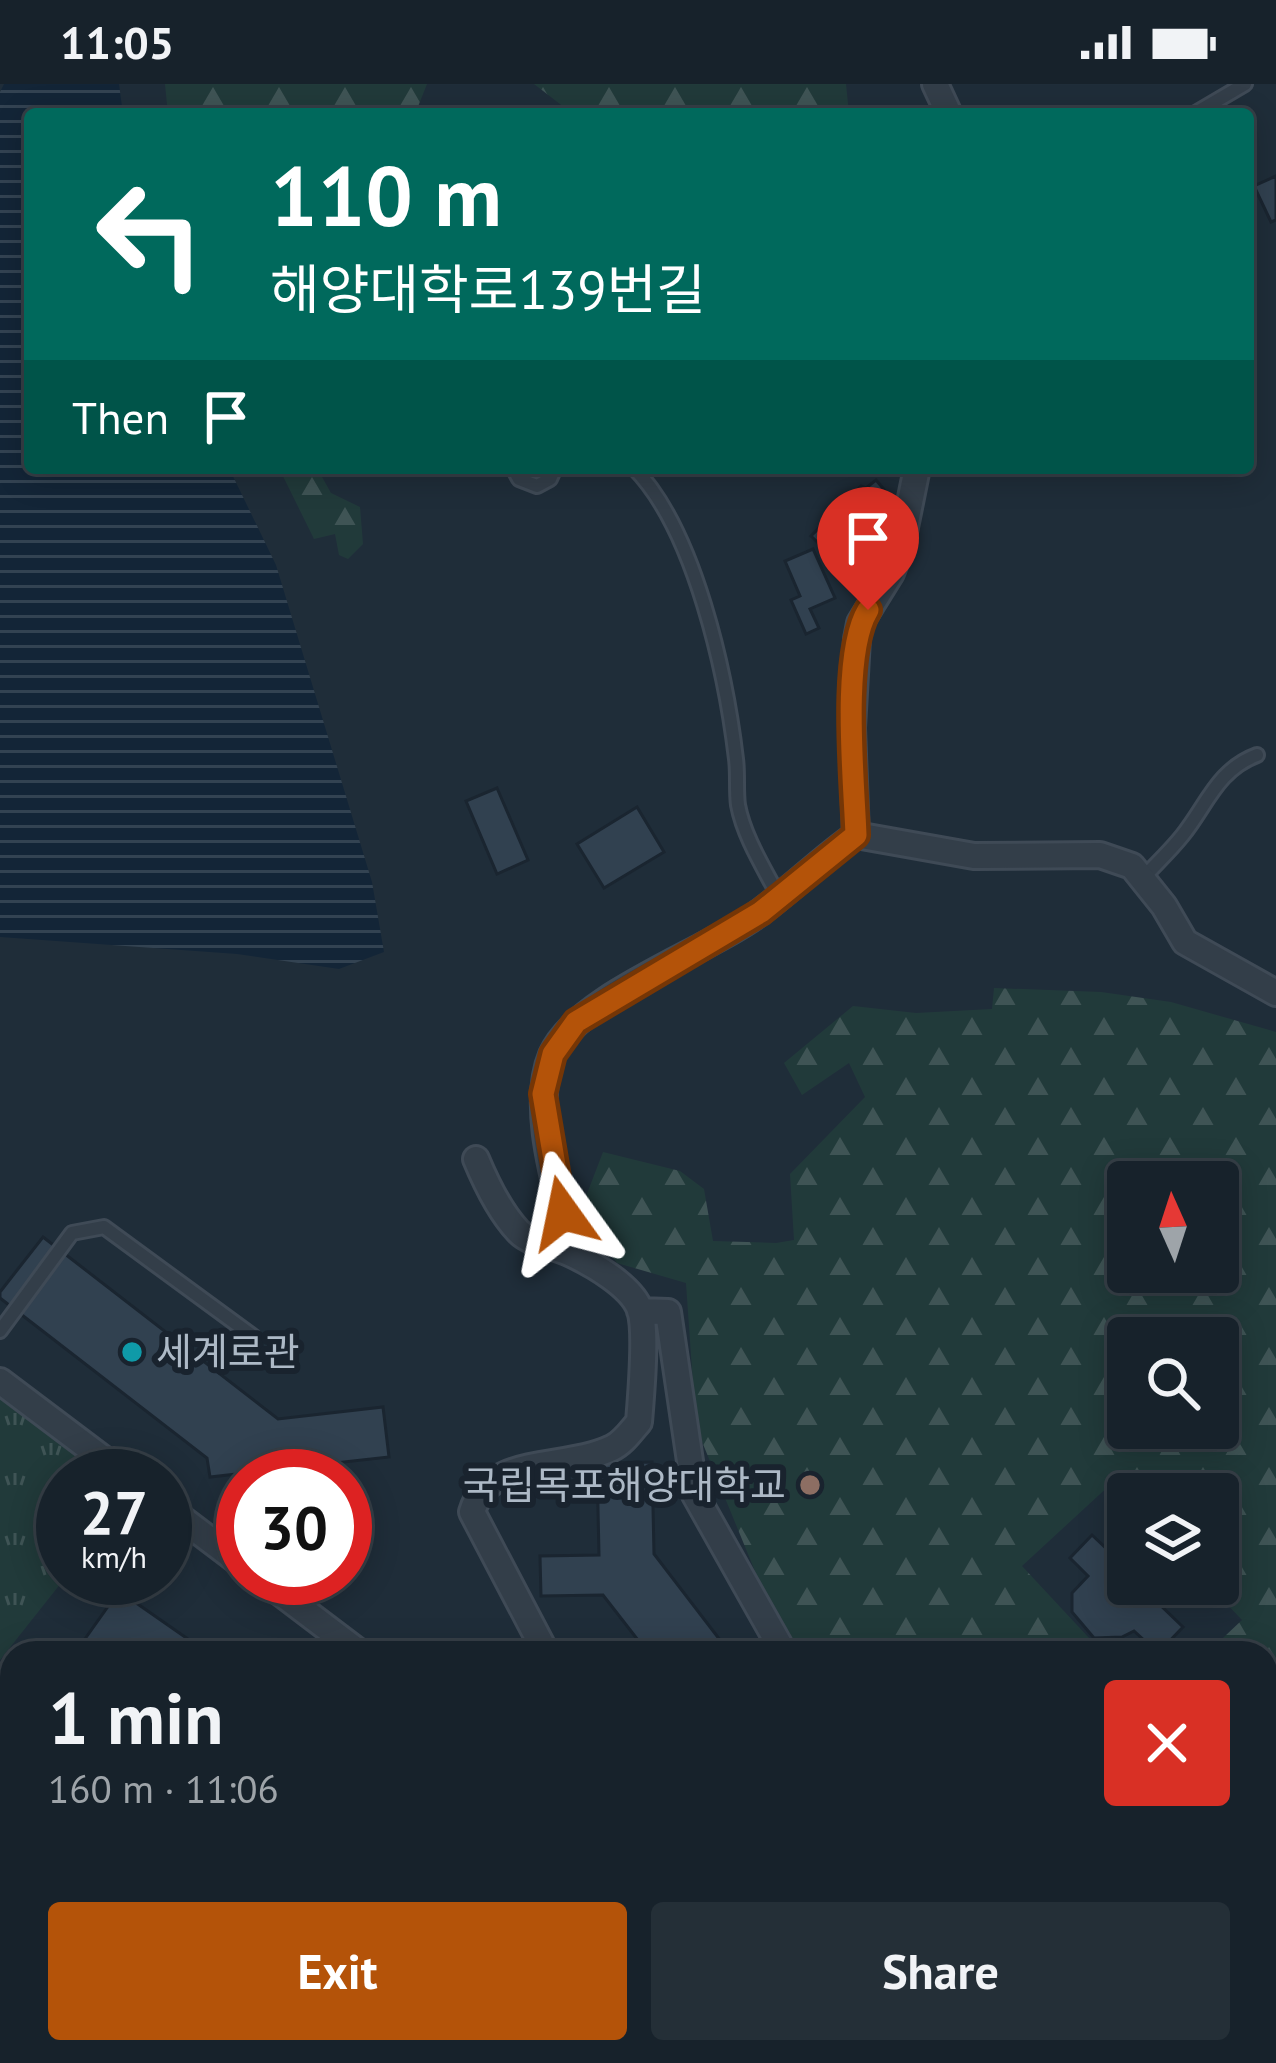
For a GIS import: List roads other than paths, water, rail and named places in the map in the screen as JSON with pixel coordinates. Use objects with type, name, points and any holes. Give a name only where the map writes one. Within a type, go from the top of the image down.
[{"type":"street","points":[[856,835],[852,728],[857,639],[860,623],[901,547],[916,474]]},
{"type":"street","points":[[572,1254],[546,1131],[543,1094],[553,1054],[576,1022],[761,912],[856,835],[974,856],[1100,855],[1132,866],[1164,906],[1184,942],[1276,993]]},
{"type":"street","points":[[476,1159],[518,1232],[572,1254],[627,1291],[640,1311],[639,1422],[616,1446],[501,1475],[479,1490],[472,1512],[540,1641]]},
{"type":"street","points":[[640,1311],[668,1312],[694,1496],[777,1641]]},
{"type":"street","points":[[0,1381],[90,1449]]},
{"type":"street","points":[[297,1605],[344,1641]]},
{"type":"lane","points":[[1204,108],[1245,84]]},
{"type":"lane","points":[[516,474],[537,486],[552,474]]},
{"type":"lane","points":[[638,474],[683,546],[716,645],[736,758],[738,803],[746,831],[778,897]]},
{"type":"lane","points":[[1142,879],[1183,834],[1218,780],[1240,761],[1257,754]]},
{"type":"lane","points":[[0,1331],[72,1233],[104,1227],[254,1337]]},
{"type":"water","points":[[4,84],[119,84],[122,108],[24,108],[24,474],[232,474],[276,565],[372,882],[384,952],[339,969],[237,954],[0,937],[0,92]]},
{"type":"place","name":"세계로관","points":[[132,1352]]},
{"type":"place","name":"국립목포해양대학교","points":[[810,1485]]}]
